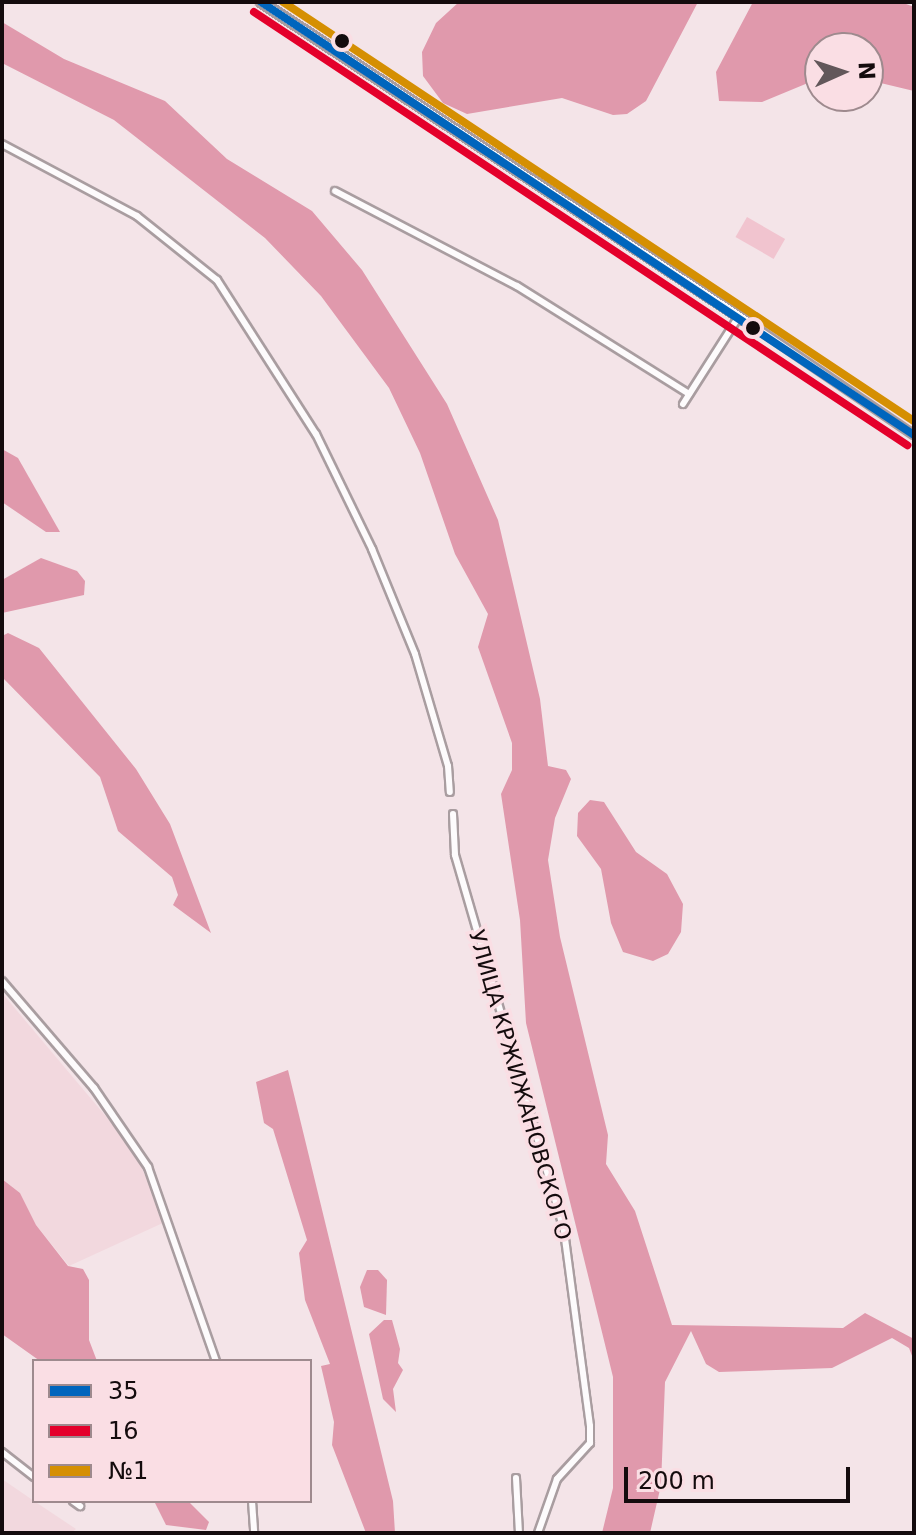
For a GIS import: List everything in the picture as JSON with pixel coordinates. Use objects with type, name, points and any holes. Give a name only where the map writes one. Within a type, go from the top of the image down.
[{"type":"street","points":[[261,2],[739,316],[914,435]]},
{"type":"street","points":[[2,144],[137,216],[217,280],[316,434],[372,549],[415,654],[448,766],[450,792]]},
{"type":"street","points":[[335,191],[517,286],[689,394]]},
{"type":"street","points":[[683,404],[739,316]]},
{"type":"street","name":"УЛИЦА КРЖИЖАНОВСКОГО","points":[[453,814],[455,855],[564,1231],[590,1426],[590,1443],[557,1479],[538,1533]]},
{"type":"street","points":[[2,981],[94,1088],[148,1167],[215,1359]]},
{"type":"street","points":[[2,1452],[32,1475]]},
{"type":"street","points":[[516,1478],[519,1533]]},
{"type":"street","points":[[76,1503],[80,1506]]},
{"type":"street","points":[[252,1503],[254,1533]]},
{"type":"shaded area","points":[[459,2],[698,2],[646,101],[627,114],[613,115],[562,98],[467,114],[443,103],[423,76],[422,52],[436,23]]},
{"type":"shaded area","points":[[753,2],[901,2],[914,7],[914,91],[884,84],[884,32],[804,32],[804,85],[762,102],[719,101],[716,72]]},
{"type":"shaded area","points":[[2,22],[64,59],[165,101],[227,159],[312,211],[362,270],[447,404],[498,520],[540,699],[548,766],[566,770],[571,779],[555,818],[548,860],[560,937],[608,1135],[606,1164],[635,1211],[672,1325],[843,1328],[865,1313],[914,1339],[914,1361],[909,1348],[892,1338],[832,1368],[719,1372],[706,1364],[691,1331],[665,1382],[661,1485],[650,1533],[602,1533],[613,1488],[613,1377],[526,1023],[520,920],[501,794],[512,770],[512,743],[478,647],[488,614],[455,554],[420,453],[389,388],[321,296],[265,238],[114,120],[2,63]]},
{"type":"shaded area","points":[[747,217],[785,239],[774,259],[736,237]]},
{"type":"shaded area","points":[[2,449],[18,458],[60,532],[46,532],[2,502]]},
{"type":"shaded area","points":[[41,558],[77,571],[85,581],[84,595],[2,613],[2,580]]},
{"type":"shaded area","points":[[8,633],[39,648],[136,769],[170,824],[211,933],[173,905],[178,895],[172,877],[118,831],[100,777],[2,677],[2,636]]},
{"type":"shaded area","points":[[590,800],[604,802],[636,852],[667,874],[683,904],[681,932],[668,954],[653,961],[623,952],[611,923],[601,869],[577,836],[578,813]]},
{"type":"shaded area","points":[[2,993],[114,1126],[140,1164],[165,1222],[69,1266],[36,1225],[20,1193],[2,1179]]},
{"type":"shaded area","points":[[288,1070],[393,1501],[395,1533],[366,1533],[332,1445],[334,1422],[321,1366],[330,1364],[305,1300],[299,1253],[307,1240],[273,1129],[264,1123],[256,1082]]},
{"type":"shaded area","points":[[2,1179],[20,1193],[36,1225],[68,1266],[83,1269],[89,1280],[89,1340],[96,1359],[37,1359],[2,1334]]},
{"type":"shaded area","points":[[367,1270],[378,1270],[387,1280],[386,1315],[364,1307],[360,1287]]},
{"type":"shaded area","points":[[384,1320],[392,1320],[400,1349],[398,1363],[403,1370],[393,1389],[396,1412],[383,1399],[369,1334]]},
{"type":"shaded area","points":[[2,1479],[32,1499],[32,1503],[38,1503],[76,1529],[71,1533],[2,1533]]},
{"type":"shaded area","points":[[155,1503],[190,1503],[209,1522],[206,1530],[166,1525]]},
{"type":"transit line","name":"35","points":[[261,2],[914,435]]},
{"type":"transit line","name":"№1","points":[[283,2],[914,421]]},
{"type":"transit line","name":"16","points":[[254,12],[907,445]]}]
